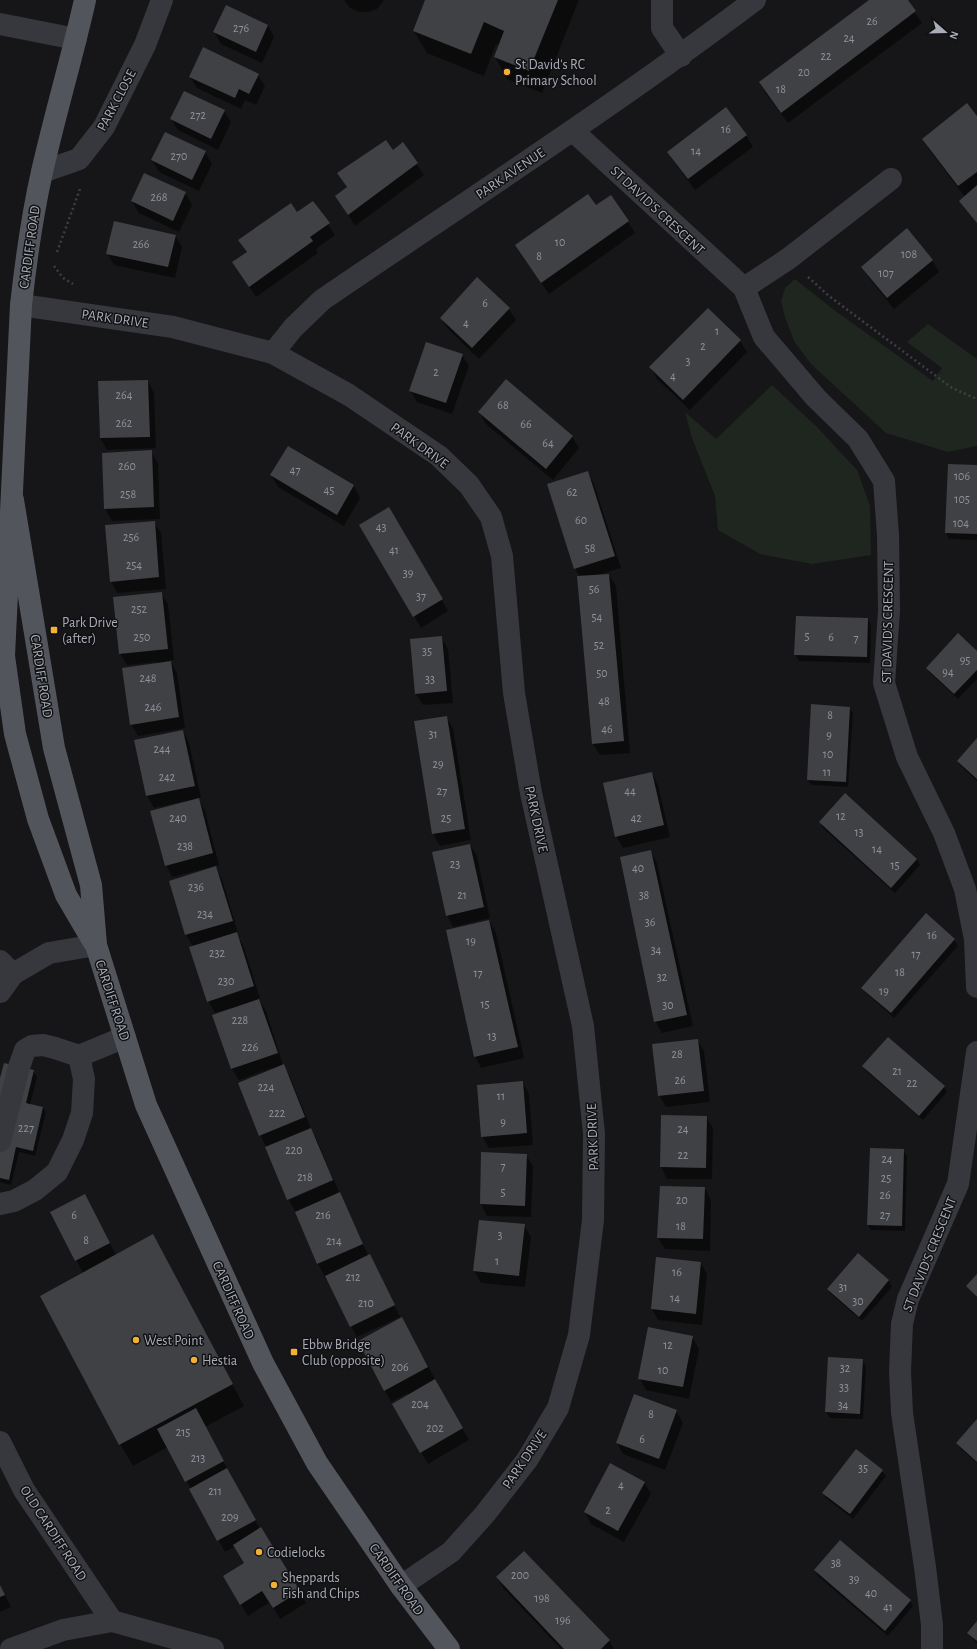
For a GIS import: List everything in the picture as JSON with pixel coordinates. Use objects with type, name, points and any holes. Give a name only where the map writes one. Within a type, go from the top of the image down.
[{"type":"main road","name":"CARDIFF ROAD","points":[[85,0],[42,172],[26,260],[21,305],[13,500],[4,656],[15,734],[38,819],[66,895],[96,945]]},
{"type":"main road","name":"CARDIFF ROAD","points":[[13,500],[54,748],[91,885],[96,945],[146,1105],[263,1363],[317,1463],[401,1586],[449,1649]]},
{"type":"main road","name":"CARDIFF ROAD","points":[[430,1626],[438,1649]]},
{"type":"street","name":"PARK CLOSE","points":[[42,172],[79,159],[104,127],[145,45],[162,0]]},
{"type":"street","points":[[662,0],[662,28],[681,56]]},
{"type":"street","name":"PARK AVENUE","points":[[273,353],[293,328],[322,300],[681,56],[755,0]]},
{"type":"street","points":[[0,24],[76,39]]},
{"type":"street","name":"ST DAVID'S CRESCENT","points":[[572,131],[744,288],[764,337],[816,398],[858,439],[884,481],[888,535],[889,611],[884,683],[907,757],[944,833],[965,889],[975,938],[977,987]]},
{"type":"street","points":[[744,288],[788,259],[891,179]]},
{"type":"street","name":"PARK DRIVE","points":[[21,305],[173,327],[273,353],[349,395],[439,456],[469,485],[491,517],[502,556],[514,694],[530,785],[584,1033],[594,1134],[593,1220],[579,1335],[558,1408],[527,1460],[485,1514],[451,1552],[401,1586]]},
{"type":"street","points":[[0,992],[6,967],[48,954],[96,945]]},
{"type":"street","points":[[0,1141],[19,1067],[25,1050],[32,1046],[43,1045],[79,1056],[125,1037]]},
{"type":"street","name":"ST DAVID'S CRESCENT","points":[[932,1649],[932,1625],[924,1559],[902,1413],[900,1371],[902,1324],[908,1299],[958,1184],[977,1052]]},
{"type":"street","points":[[0,1204],[14,1201],[35,1190],[57,1172],[73,1140],[82,1113],[84,1079],[79,1056]]},
{"type":"street","name":"OLD CARDIFF ROAD","points":[[0,1442],[24,1490],[112,1621]]},
{"type":"street","points":[[11,1649],[63,1630],[112,1621],[213,1649]]},
{"type":"path","points":[[55,257],[81,185]]},
{"type":"path","points":[[788,259],[829,296],[952,388],[977,399]]},
{"type":"path","points":[[53,264],[63,278],[77,285]]},
{"type":"shaded area","points":[[795,279],[834,310],[933,381],[942,368],[907,342],[928,324],[977,359],[977,446],[948,452],[886,433],[811,364],[794,341],[781,301],[785,288]]},
{"type":"shaded area","points":[[772,385],[816,426],[857,470],[870,506],[871,555],[812,564],[760,554],[718,530],[715,496],[692,438],[685,412],[716,439]]},
{"type":"building","points":[[425,0],[558,0],[529,71],[494,57],[504,31],[484,22],[471,54],[413,31]]},
{"type":"building","points":[[869,0],[908,0],[916,11],[781,113],[759,82]]},
{"type":"building","points":[[226,5],[268,25],[256,52],[213,32]]},
{"type":"building","points":[[203,47],[259,74],[249,94],[239,89],[235,98],[189,77]]},
{"type":"building","points":[[184,91],[225,110],[211,139],[170,119]]},
{"type":"building","points":[[967,103],[977,116],[977,172],[958,186],[922,139]]},
{"type":"building","points":[[726,107],[747,135],[688,179],[667,152]]},
{"type":"building","points":[[165,132],[206,151],[192,180],[151,160]]},
{"type":"building","points":[[386,140],[393,150],[403,142],[418,163],[348,215],[335,196],[347,187],[337,173]]},
{"type":"building","points":[[144,173],[186,192],[173,221],[131,201]]},
{"type":"building","points":[[977,185],[977,223],[959,201]]},
{"type":"building","points":[[588,194],[596,205],[611,195],[629,221],[541,283],[515,245]]},
{"type":"building","points":[[313,201],[330,223],[310,237],[313,241],[249,287],[232,262],[247,252],[238,240],[291,203],[297,212]]},
{"type":"building","points":[[114,221],[176,235],[168,267],[106,254]]},
{"type":"building","points":[[907,228],[933,260],[887,298],[861,267]]},
{"type":"building","points":[[477,277],[510,308],[472,348],[440,318]]},
{"type":"building","points":[[708,308],[741,340],[683,400],[649,367]]},
{"type":"building","points":[[426,342],[463,354],[446,403],[409,391]]},
{"type":"building","points":[[506,379],[573,436],[546,469],[478,412]]},
{"type":"building","points":[[148,380],[150,437],[100,438],[98,381]]},
{"type":"building","points":[[288,446],[354,485],[337,515],[270,475]]},
{"type":"building","points":[[152,450],[154,507],[104,509],[102,453]]},
{"type":"building","points":[[948,464],[977,465],[977,534],[945,533]]},
{"type":"building","points":[[588,471],[615,556],[574,569],[547,484]]},
{"type":"building","points":[[389,507],[443,599],[413,617],[359,525]]},
{"type":"building","points":[[155,521],[159,577],[110,582],[105,525]]},
{"type":"building","points":[[609,574],[624,741],[592,744],[577,576]]},
{"type":"building","points":[[162,592],[168,649],[119,654],[113,597]]},
{"type":"building","points":[[796,616],[868,618],[867,657],[794,655]]},
{"type":"building","points":[[958,633],[977,651],[977,670],[954,694],[926,668]]},
{"type":"building","points":[[442,636],[447,691],[415,694],[410,639]]},
{"type":"building","points":[[171,661],[179,717],[130,725],[122,668]]},
{"type":"building","points":[[811,704],[850,707],[846,782],[807,780]]},
{"type":"building","points":[[447,716],[465,829],[432,834],[414,721]]},
{"type":"building","points":[[183,730],[195,786],[146,796],[134,740]]},
{"type":"building","points":[[977,738],[977,779],[957,761]]},
{"type":"building","points":[[652,772],[664,825],[615,837],[603,783]]},
{"type":"building","points":[[845,793],[917,859],[891,888],[819,822]]},
{"type":"building","points":[[199,798],[213,853],[165,866],[150,811]]},
{"type":"building","points":[[470,844],[484,907],[446,916],[432,852]]},
{"type":"building","points":[[651,850],[687,1015],[654,1022],[620,857]]},
{"type":"building","points":[[216,866],[233,921],[185,935],[169,881]]},
{"type":"building","points":[[926,913],[955,939],[891,1013],[861,988]]},
{"type":"building","points":[[489,920],[518,1047],[474,1057],[446,930]]},
{"type":"building","points":[[237,932],[254,986],[207,1002],[189,947]]},
{"type":"building","points":[[259,999],[278,1053],[231,1069],[212,1015]]},
{"type":"building","points":[[888,1037],[945,1086],[919,1116],[862,1066]]},
{"type":"building","points":[[698,1039],[704,1091],[658,1096],[652,1044]]},
{"type":"building","points":[[4,1063],[34,1070],[26,1103],[43,1107],[33,1151],[16,1147],[9,1180],[0,1178],[0,1078]]},
{"type":"building","points":[[284,1064],[305,1117],[259,1136],[238,1083]]},
{"type":"building","points":[[523,1081],[527,1133],[481,1137],[477,1085]]},
{"type":"building","points":[[661,1115],[707,1116],[706,1168],[660,1167]]},
{"type":"building","points":[[311,1128],[333,1180],[287,1200],[265,1147]]},
{"type":"building","points":[[870,1148],[904,1149],[902,1226],[867,1225]]},
{"type":"building","points":[[481,1152],[527,1154],[525,1206],[480,1204]]},
{"type":"building","points":[[660,1186],[705,1187],[703,1239],[657,1238]]},
{"type":"building","points":[[340,1192],[363,1244],[317,1264],[295,1212]]},
{"type":"building","points":[[85,1194],[110,1243],[75,1261],[50,1212]]},
{"type":"building","points":[[479,1220],[525,1224],[519,1276],[473,1271]]},
{"type":"building","name":"West Point","points":[[153,1234],[233,1384],[119,1445],[40,1296]]},
{"type":"building","points":[[858,1253],[889,1280],[859,1317],[827,1289]]},
{"type":"building","points":[[370,1254],[395,1305],[350,1327],[325,1276]]},
{"type":"building","points":[[656,1257],[701,1262],[696,1314],[651,1309]]},
{"type":"building","points":[[977,1274],[977,1297],[966,1286]]},
{"type":"building","points":[[402,1317],[428,1367],[384,1391],[358,1341]]},
{"type":"building","points":[[648,1327],[693,1336],[683,1387],[638,1379]]},
{"type":"building","points":[[828,1357],[863,1359],[860,1414],[825,1412]]},
{"type":"building","points":[[435,1379],[463,1428],[420,1453],[392,1404]]},
{"type":"building","points":[[634,1394],[677,1410],[659,1459],[616,1443]]},
{"type":"building","points":[[196,1408],[224,1461],[185,1482],[157,1429]]},
{"type":"building","points":[[977,1419],[977,1462],[956,1443]]},
{"type":"building","points":[[856,1449],[883,1470],[850,1514],[822,1493]]},
{"type":"building","points":[[610,1463],[645,1482],[618,1531],[584,1512]]},
{"type":"building","points":[[227,1468],[256,1520],[217,1541],[189,1489]]},
{"type":"building","points":[[261,1527],[300,1591],[273,1608],[262,1591],[240,1605],[223,1576],[244,1563],[233,1545]]},
{"type":"building","points":[[840,1540],[911,1600],[885,1631],[814,1570]]},
{"type":"building","points":[[524,1551],[610,1640],[601,1649],[564,1649],[496,1577]]},
{"type":"building","points":[[0,1585],[5,1595],[0,1597]]},
{"type":"building","points":[[977,1621],[977,1641],[967,1633]]},
{"type":"place","name":"St David's RC Primary School","points":[[507,72]]},
{"type":"place","name":"Park Drive (after)","points":[[54,630]]},
{"type":"place","name":"West Point","points":[[136,1340]]},
{"type":"place","name":"Ebbw Bridge Club (opposite)","points":[[294,1352]]},
{"type":"place","name":"Hestia","points":[[194,1360]]},
{"type":"place","name":"Codielocks","points":[[259,1552]]},
{"type":"place","name":"Sheppards Fish and Chips","points":[[274,1585]]}]
